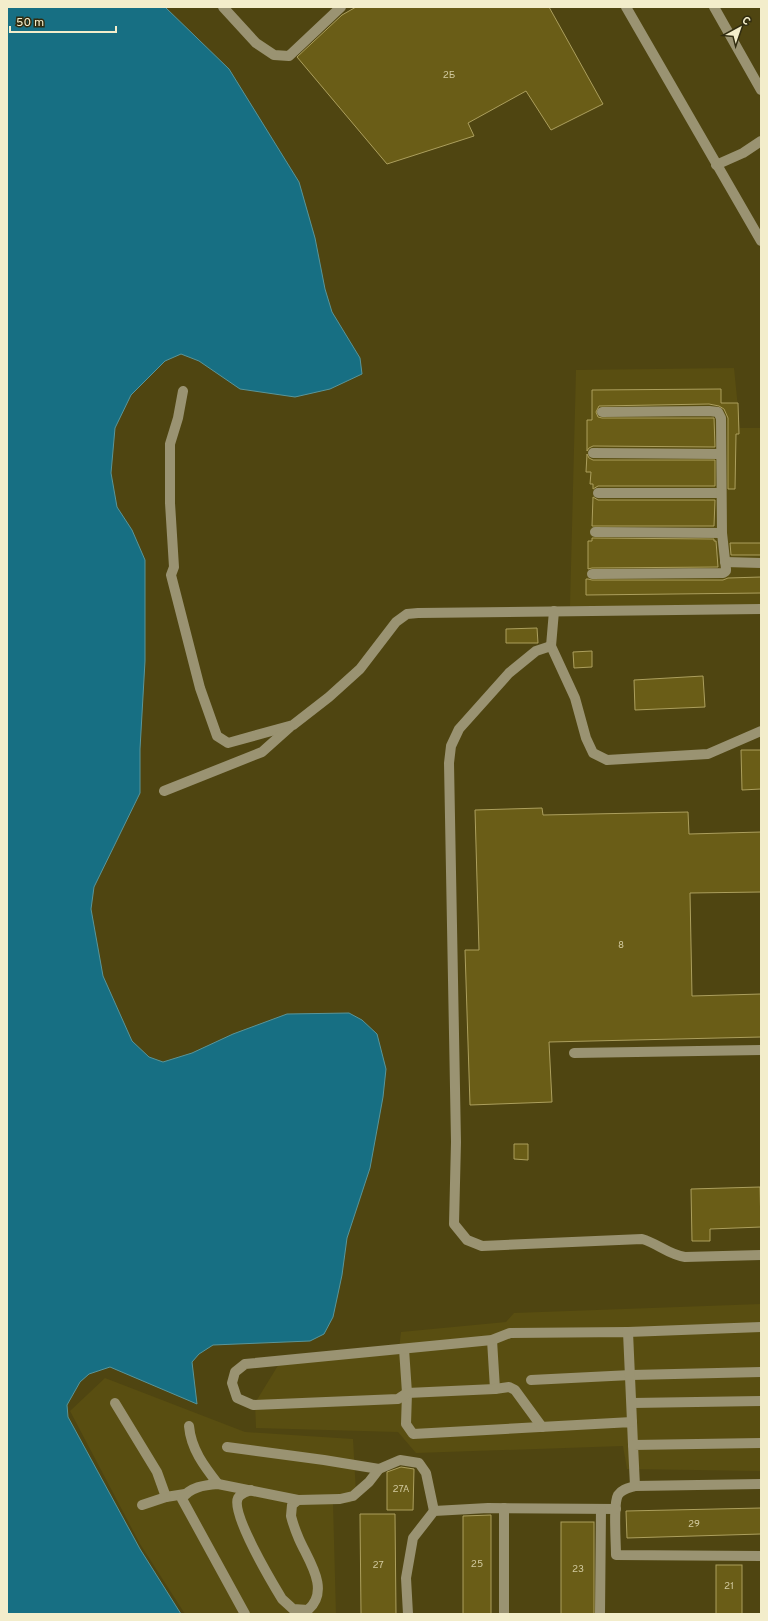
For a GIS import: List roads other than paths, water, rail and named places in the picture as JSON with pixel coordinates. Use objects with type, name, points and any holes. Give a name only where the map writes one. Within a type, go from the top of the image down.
[{"type":"lane","points":[[223,7],[256,43],[274,55],[289,56],[340,7]]},
{"type":"lane","points":[[626,7],[761,241]]},
{"type":"lane","points":[[714,7],[761,90]]},
{"type":"lane","points":[[716,165],[742,153],[761,141]]},
{"type":"lane","points":[[183,391],[178,418],[170,444],[170,495],[174,567],[171,576],[200,688],[217,736],[228,743],[293,724]]},
{"type":"lane","points":[[592,574],[723,573],[726,571],[722,533],[720,454],[721,418],[718,412],[602,412]]},
{"type":"lane","points":[[593,452],[720,454]]},
{"type":"lane","points":[[598,493],[721,493]]},
{"type":"lane","points":[[595,532],[722,533]]},
{"type":"lane","points":[[725,562],[761,563]]},
{"type":"lane","points":[[164,791],[262,752],[293,724],[328,697],[360,669],[396,622],[407,614],[761,609]]},
{"type":"lane","points":[[554,611],[551,646],[575,698],[586,738],[593,753],[607,760],[708,754],[761,731]]},
{"type":"lane","points":[[551,646],[536,651],[509,673],[459,729],[451,746],[449,763],[456,1142],[454,1224],[467,1240],[482,1246],[642,1239],[649,1241],[677,1256],[761,1255]]},
{"type":"lane","points":[[574,1053],[761,1050]]},
{"type":"lane","points":[[542,1427],[516,1390],[509,1387],[407,1393],[398,1400],[253,1405],[237,1398],[232,1383],[235,1372],[245,1364],[492,1340],[510,1333],[628,1332],[761,1327]]},
{"type":"lane","points":[[628,1332],[635,1486]]},
{"type":"lane","points":[[492,1340],[495,1389]]},
{"type":"lane","points":[[404,1349],[407,1393],[406,1424],[413,1434],[632,1422]]},
{"type":"lane","points":[[531,1380],[631,1375],[761,1372]]},
{"type":"lane","points":[[632,1404],[761,1401]]},
{"type":"lane","points":[[114,1403],[157,1472],[166,1497]]},
{"type":"lane","points":[[189,1426],[190,1438],[202,1464],[218,1484]]},
{"type":"lane","points":[[633,1445],[761,1443]]},
{"type":"lane","points":[[227,1447],[379,1469]]},
{"type":"lane","points":[[142,1505],[166,1497],[185,1494],[205,1485],[218,1484],[298,1500],[332,1500],[352,1496],[369,1482],[379,1469],[400,1460],[419,1463],[426,1473],[434,1511]]},
{"type":"lane","points":[[761,1484],[635,1486],[624,1489],[618,1495],[616,1509],[616,1554],[761,1556]]},
{"type":"lane","points":[[251,1490],[238,1498],[237,1504],[240,1521],[282,1599],[293,1609],[308,1610],[314,1605],[318,1582],[290,1516],[292,1505],[298,1500]]},
{"type":"lane","points":[[185,1494],[182,1499],[245,1614]]},
{"type":"lane","points":[[408,1614],[406,1578],[413,1538],[434,1511],[504,1508],[616,1509]]},
{"type":"lane","points":[[504,1508],[504,1614]]},
{"type":"lane","points":[[600,1614],[601,1509]]},
{"type":"water","points":[[7,7],[165,7],[229,69],[299,182],[315,238],[325,289],[332,312],[360,358],[362,374],[330,389],[295,397],[240,389],[199,361],[181,354],[165,361],[131,395],[115,428],[111,473],[117,507],[132,530],[145,560],[145,661],[140,749],[140,793],[94,887],[91,909],[103,976],[132,1041],[149,1057],[163,1062],[192,1053],[233,1034],[287,1014],[349,1013],[362,1020],[377,1034],[386,1069],[383,1097],[370,1168],[347,1238],[342,1275],[333,1317],[324,1334],[310,1341],[213,1345],[199,1354],[192,1362],[197,1404],[110,1367],[89,1374],[80,1382],[67,1405],[68,1417],[140,1549],[181,1614],[7,1614]]}]
